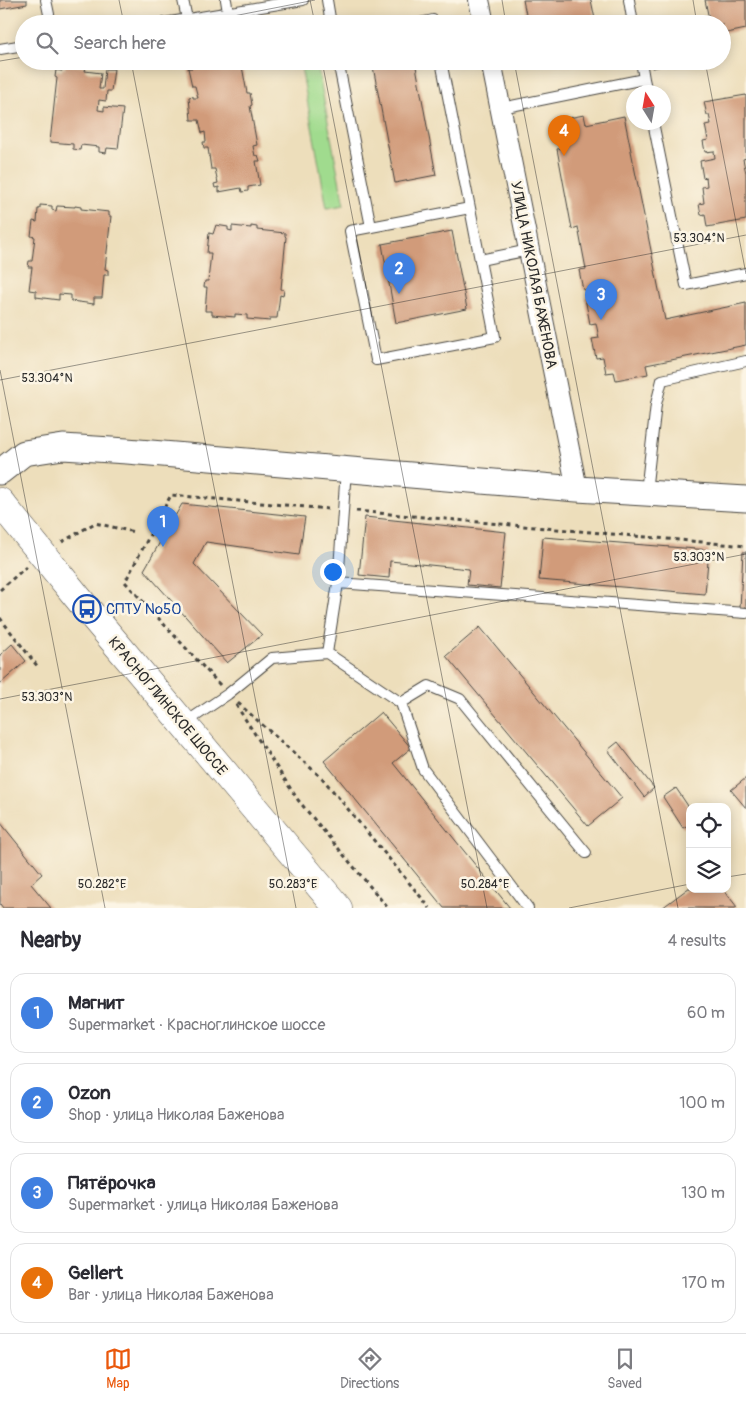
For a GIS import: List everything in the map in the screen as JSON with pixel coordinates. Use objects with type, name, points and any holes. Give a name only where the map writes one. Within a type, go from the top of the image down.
[{"type":"main road","name":"КРАСНОГЛИНСКОЕ ШОССЕ","points":[[0,502],[338,908]]},
{"type":"street","points":[[479,0],[482,15]]},
{"type":"street","name":"УЛИЦА НИКОЛАЯ БАЖЕНОВА","points":[[493,70],[577,489]]},
{"type":"street","points":[[0,472],[24,454],[62,447],[577,489],[746,499]]},
{"type":"lane","points":[[46,0],[49,15]]},
{"type":"lane","points":[[183,0],[186,15]]},
{"type":"lane","points":[[226,0],[228,12]]},
{"type":"lane","points":[[210,15],[303,0]]},
{"type":"lane","points":[[326,0],[329,15]]},
{"type":"lane","points":[[629,0],[632,15]]},
{"type":"lane","points":[[0,49],[15,46]]},
{"type":"lane","points":[[340,70],[371,227]]},
{"type":"lane","points":[[443,70],[470,208],[495,337],[376,360],[350,231],[470,208]]},
{"type":"lane","points":[[642,70],[645,85]]},
{"type":"lane","points":[[500,108],[644,79]]},
{"type":"lane","points":[[655,130],[686,285],[746,273]]},
{"type":"lane","points":[[480,260],[529,250]]},
{"type":"lane","points":[[646,493],[656,404],[662,380],[746,361]]},
{"type":"lane","points":[[327,653],[338,583],[346,469]]},
{"type":"lane","points":[[338,583],[746,613]]},
{"type":"lane","points":[[183,724],[228,694],[272,658],[327,653],[401,703],[423,770],[528,908]]},
{"type":"lane","points":[[401,703],[429,686],[460,699],[586,853]]},
{"type":"path","points":[[430,908],[323,779],[228,694],[125,582],[171,495],[746,546]]},
{"type":"path","points":[[0,618],[38,667]]},
{"type":"path","points":[[228,694],[298,800],[388,908]]},
{"type":"green space","points":[[302,70],[318,70],[344,205],[327,208]]},
{"type":"building","points":[[0,0],[27,0],[27,4],[0,9]]},
{"type":"building","points":[[523,0],[591,0],[594,15],[526,15]]},
{"type":"building","points":[[705,0],[746,0],[746,29],[731,32],[731,15],[708,15]]},
{"type":"building","points":[[56,70],[85,70],[101,73],[99,89],[103,89],[105,70],[114,70],[111,91],[107,91],[106,101],[99,100],[98,110],[104,111],[104,107],[123,109],[118,149],[107,148],[106,153],[99,152],[99,147],[81,145],[80,150],[73,149],[73,144],[50,142],[57,78],[55,77]]},
{"type":"building","points":[[188,70],[243,70],[247,93],[250,93],[252,105],[250,106],[257,145],[253,146],[255,156],[258,155],[260,161],[256,161],[260,185],[248,187],[248,191],[242,192],[241,188],[219,192],[219,187],[215,188],[214,184],[218,183],[215,169],[211,169],[208,148],[204,148],[203,142],[206,142],[205,132],[202,133],[199,120],[191,120],[189,97],[198,98],[195,86],[192,86]]},
{"type":"building","points":[[374,70],[417,70],[436,175],[395,183]]},
{"type":"building","points":[[746,95],[746,158],[743,159],[746,173],[746,220],[707,227],[705,214],[701,215],[699,204],[704,203],[702,187],[707,186],[706,177],[703,178],[700,161],[715,158],[714,151],[705,152],[703,141],[708,140],[705,125],[711,124],[704,102]]},
{"type":"building","points":[[584,115],[586,124],[624,116],[665,320],[746,303],[746,345],[646,365],[648,374],[616,380],[614,372],[606,373],[603,357],[596,358],[592,339],[599,338],[596,323],[590,324],[585,298],[591,297],[590,289],[583,290],[579,270],[586,269],[578,227],[572,229],[557,149],[563,148],[558,120]]},
{"type":"building","points":[[40,205],[52,206],[52,210],[56,211],[57,206],[75,206],[81,207],[81,209],[109,212],[109,216],[111,216],[105,269],[108,270],[108,275],[104,275],[102,298],[94,298],[94,304],[71,301],[71,295],[59,294],[59,300],[36,297],[36,291],[29,290],[32,267],[28,267],[29,261],[32,261],[35,237],[31,236],[33,221],[37,222]]},
{"type":"building","points":[[216,225],[228,227],[228,230],[232,231],[232,226],[251,228],[251,226],[257,227],[257,230],[285,233],[281,289],[284,290],[283,296],[280,295],[277,318],[270,318],[270,321],[247,319],[247,315],[235,314],[235,317],[212,315],[212,311],[205,311],[207,287],[204,287],[205,281],[208,281],[211,253],[207,253],[209,233],[213,234]]},
{"type":"building","points":[[452,231],[467,309],[396,323],[382,244]]},
{"type":"building","points":[[182,504],[305,517],[299,555],[206,542],[194,564],[262,635],[227,663],[144,570]]},
{"type":"building","points":[[365,517],[506,532],[500,588],[467,585],[469,569],[390,561],[389,578],[359,575]]},
{"type":"building","points":[[543,537],[709,550],[705,594],[539,580]]},
{"type":"building","points":[[743,552],[746,552],[746,608],[740,608]]},
{"type":"building","points":[[480,627],[622,798],[588,826],[446,656]]},
{"type":"building","points":[[12,644],[26,661],[0,684],[0,655]]},
{"type":"building","points":[[381,712],[411,748],[393,763],[510,908],[444,908],[324,761]]},
{"type":"building","points":[[618,742],[654,788],[644,797],[608,750]]},
{"type":"building","points":[[746,778],[746,808],[731,790]]},
{"type":"building","points":[[676,788],[686,803],[686,826],[683,828],[663,797]]},
{"type":"building","points":[[0,822],[42,874],[31,884],[51,908],[3,908],[0,904]]},
{"type":"building","points":[[686,890],[686,893],[726,893],[737,907],[735,908],[662,908]]},
{"type":"place","name":"Gellert","points":[[564,156]]},
{"type":"place","name":"Ozon","points":[[399,294]]},
{"type":"place","name":"Пятёрочка","points":[[601,320]]},
{"type":"place","name":"Магнит","points":[[163,547]]},
{"type":"place","name":"СПТУ №50","points":[[87,609]]}]
